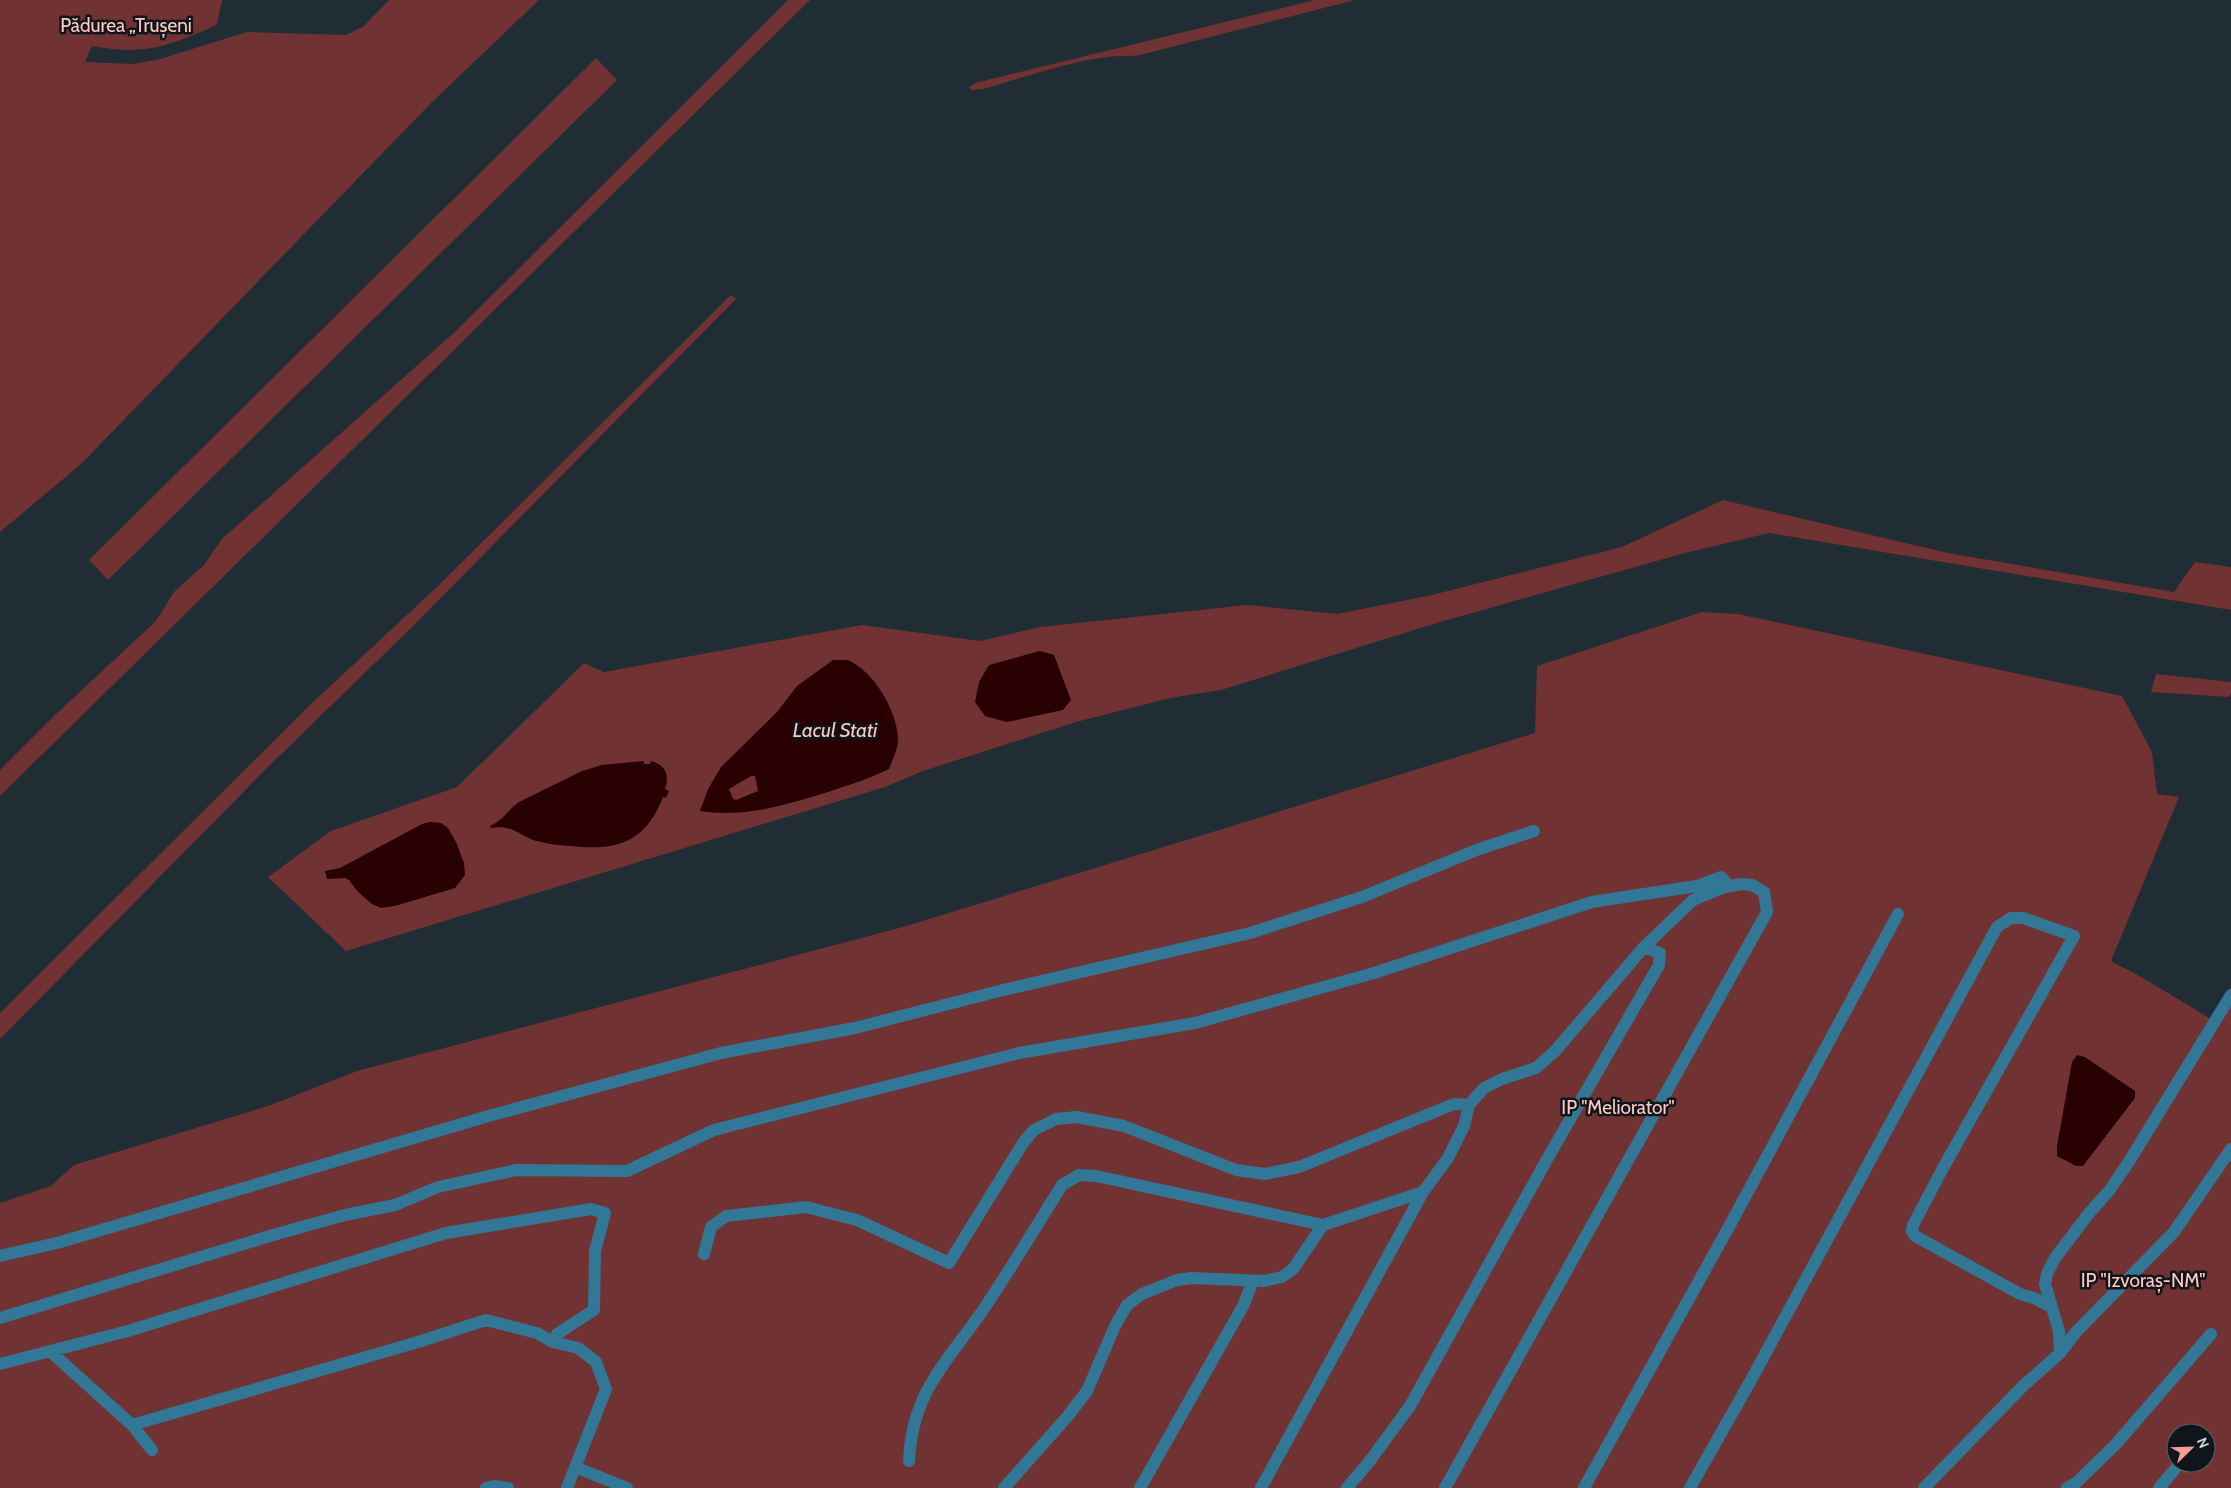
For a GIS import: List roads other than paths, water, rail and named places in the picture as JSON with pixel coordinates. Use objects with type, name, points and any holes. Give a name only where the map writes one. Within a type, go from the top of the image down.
[{"type":"street","points":[[0,1256],[57,1243],[492,1115],[721,1053],[855,1028],[1003,990],[1250,933],[1362,897],[1479,849],[1534,831]]},
{"type":"street","points":[[0,1318],[280,1233],[345,1215],[395,1205],[438,1187],[516,1170],[627,1171],[714,1130],[1019,1053],[1195,1023],[1374,973],[1592,902],[1697,886],[1720,877],[1725,880],[1725,888]]},
{"type":"street","points":[[1261,1488],[1423,1192],[1448,1158],[1464,1126],[1469,1105],[1484,1088],[1502,1079],[1536,1068],[1555,1051],[1644,947],[1693,900],[1725,888],[1741,884],[1752,885],[1764,892],[1768,912],[1445,1488]]},
{"type":"street","points":[[1584,1488],[1730,1226],[1898,914]]},
{"type":"street","points":[[1690,1488],[1751,1380],[1997,927],[2011,918],[2023,918],[2074,936],[1943,1168],[1912,1230],[1915,1236],[2020,1294],[2034,1298],[2051,1307]]},
{"type":"street","points":[[1347,1488],[1369,1462],[1410,1406],[1545,1163],[1659,965],[1660,953],[1644,947]]},
{"type":"street","points":[[2060,1353],[2056,1316],[2051,1307],[2045,1284],[2047,1274],[2055,1258],[2090,1212],[2109,1191],[2130,1160],[2231,995]]},
{"type":"street","points":[[704,1254],[711,1227],[726,1216],[806,1207],[857,1220],[949,1263],[1024,1143],[1034,1130],[1056,1119],[1077,1117],[1124,1126],[1236,1170],[1265,1174],[1299,1167],[1454,1104],[1469,1105]]},
{"type":"street","points":[[1924,1488],[2023,1386],[2060,1353],[2076,1332],[2174,1232],[2231,1149]]},
{"type":"street","points":[[909,1461],[910,1442],[917,1410],[933,1377],[986,1306],[1062,1185],[1079,1175],[1096,1176],[1323,1225],[1423,1192]]},
{"type":"street","points":[[0,1364],[128,1331],[446,1233],[591,1209],[605,1213],[595,1252],[594,1310],[557,1334],[553,1342]]},
{"type":"street","points":[[1004,1488],[1067,1417],[1087,1391],[1115,1326],[1127,1305],[1142,1294],[1177,1280],[1192,1278],[1264,1281],[1282,1277],[1293,1269],[1323,1225]]},
{"type":"street","points":[[1140,1488],[1243,1306],[1253,1281]]},
{"type":"street","points":[[132,1426],[418,1342],[486,1320],[537,1333],[553,1342],[578,1348],[596,1362],[606,1389],[567,1488]]},
{"type":"street","points":[[2067,1488],[2076,1483],[2116,1444],[2211,1334]]},
{"type":"street","points":[[51,1352],[132,1426],[152,1450]]},
{"type":"street","points":[[575,1467],[627,1488]]},
{"type":"street","points":[[2159,1488],[2172,1473]]},
{"type":"street","points":[[486,1488],[494,1486],[508,1488]]},
{"type":"water","points":[[1040,651],[1054,655],[1071,700],[1063,710],[1007,722],[985,716],[975,702],[979,682],[989,665]]},
{"type":"water","name":"Lacul Stati","points":[[833,660],[848,660],[867,673],[889,704],[897,728],[898,739],[889,769],[851,784],[781,806],[733,813],[700,811],[708,789],[721,767],[777,712],[797,686]],"holes":[[[751,776],[755,776],[758,791],[736,800],[733,799],[729,789]]]},
{"type":"water","points":[[644,761],[644,764],[650,764],[651,761],[663,768],[667,779],[665,789],[669,791],[666,798],[663,797],[648,825],[628,841],[602,847],[556,845],[527,838],[506,828],[491,828],[490,826],[519,802],[582,771],[602,765]]},
{"type":"water","points":[[430,822],[441,823],[448,828],[464,863],[465,875],[455,888],[395,906],[381,908],[372,904],[358,892],[349,880],[345,878],[327,879],[325,871],[340,868],[422,824]]},
{"type":"water","points":[[2077,1055],[2085,1057],[2135,1091],[2135,1098],[2083,1166],[2076,1166],[2057,1156],[2057,1146],[2072,1062]]},
{"type":"park label","name":"Pădurea „Trușeni","points":[[126,25]]},
{"type":"park label","name":"IP \"Meliorator\"","points":[[1618,1107]]},
{"type":"park label","name":"IP \"Izvoraș-NM\"","points":[[2143,1280]]}]
